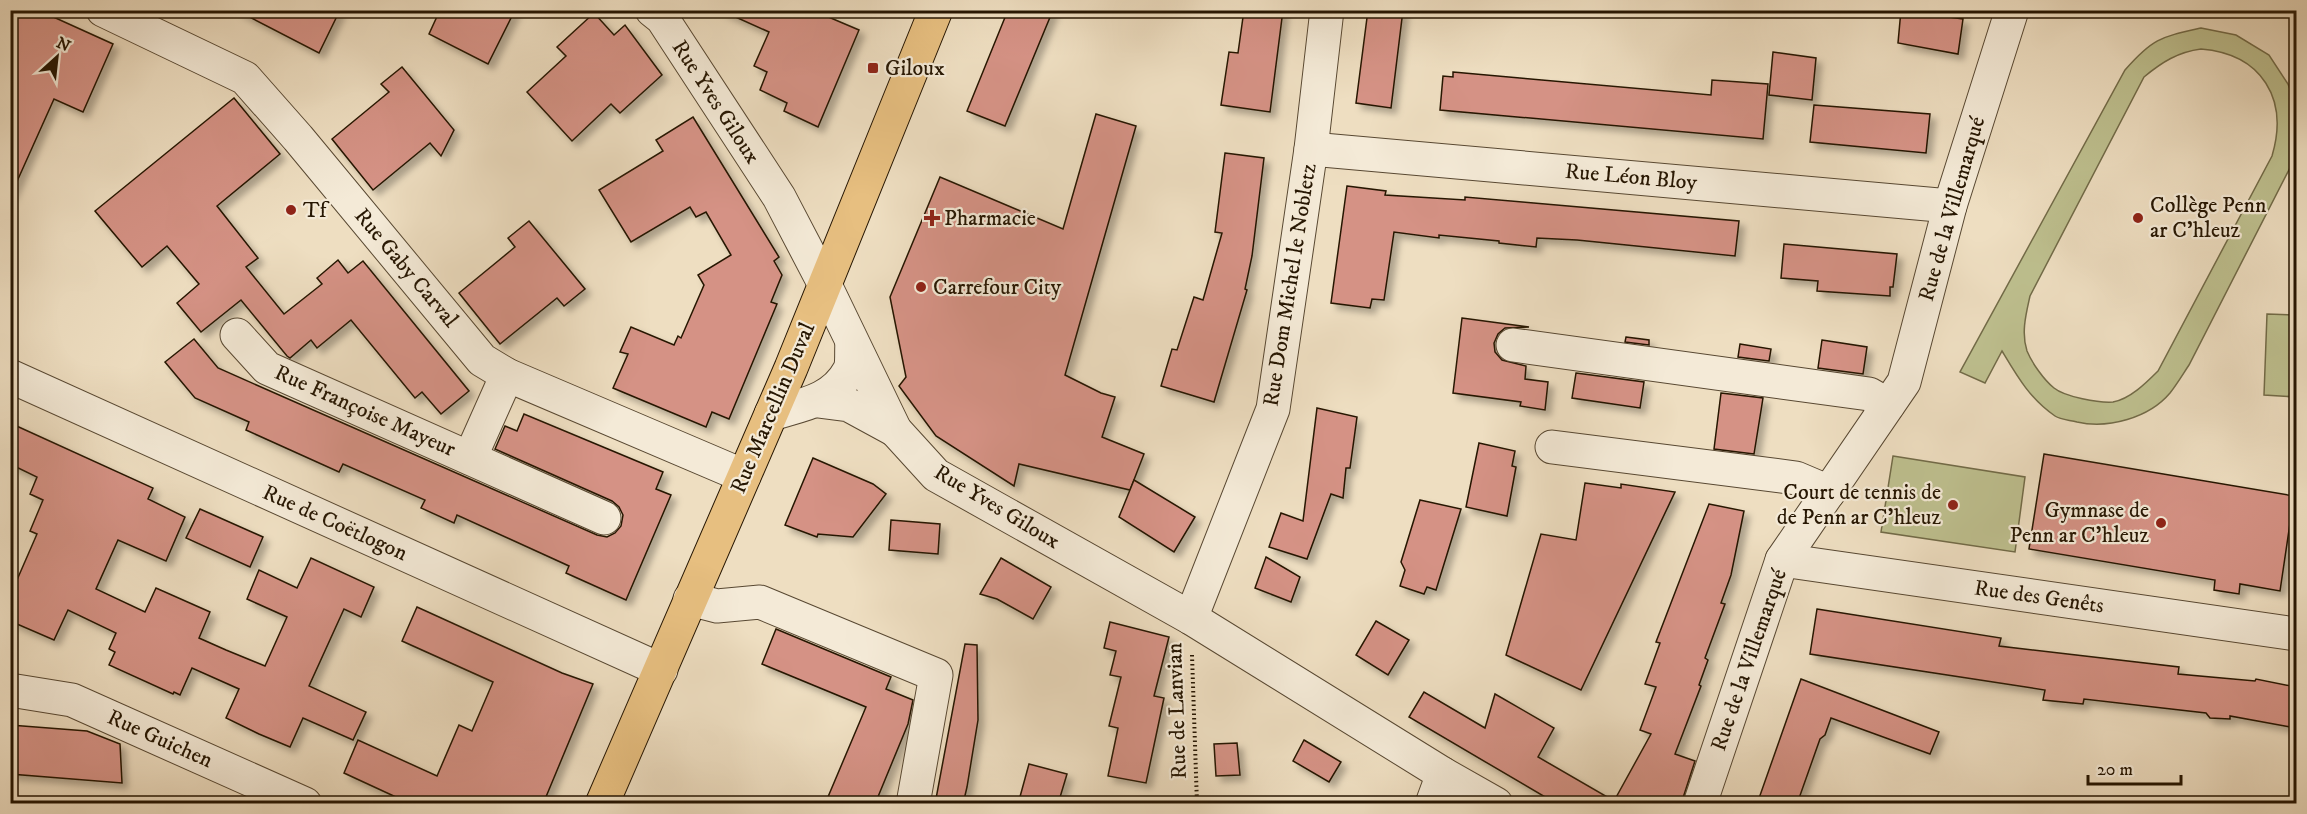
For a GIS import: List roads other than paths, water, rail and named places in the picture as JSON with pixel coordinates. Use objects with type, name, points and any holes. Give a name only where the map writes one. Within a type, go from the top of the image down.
[{"type":"main road","name":"Rue Marcellin Duval","points":[[603,804],[771,414],[936,10]]},
{"type":"street","name":"Rue Gaby Carval","points":[[103,10],[245,78],[298,138],[482,360],[507,375],[744,476]]},
{"type":"street","name":"Rue Dom Michel le Nobletz","points":[[1191,618],[1273,409],[1311,149],[1327,10]]},
{"type":"street","name":"Rue de la Villemarqué","points":[[1700,804],[1782,560],[1904,382],[1950,206],[2012,10]]},
{"type":"street","name":"Rue Yves Giloux","points":[[659,13],[779,197],[825,285],[895,430],[936,475],[1191,618],[1437,789],[1496,804]]},
{"type":"street","name":"Rue Léon Bloy","points":[[1311,149],[1950,206]]},
{"type":"street","name":"Rue Françoise Mayeur","points":[[237,335],[267,368],[604,518]]},
{"type":"street","points":[[771,414],[818,400],[833,391],[850,370],[852,343]]},
{"type":"street","points":[[1513,345],[1869,394],[1888,405]]},
{"type":"street","name":"Rue Françoise Mayeur","points":[[470,458],[507,375]]},
{"type":"street","name":"Rue de Coëtlogon","points":[[10,376],[661,670]]},
{"type":"street","points":[[818,400],[849,405],[895,430]]},
{"type":"street","points":[[1552,447],[1796,478],[1829,492]]},
{"type":"street","name":"Rue des Genêts","points":[[1782,560],[2296,634]]},
{"type":"street","points":[[690,600],[717,606],[760,602],[936,675],[913,804]]},
{"type":"street","name":"Rue Guichen","points":[[10,690],[72,700],[305,804]]},
{"type":"place","name":"Giloux","points":[[873,68]]},
{"type":"place","name":"Tf","points":[[291,210]]},
{"type":"place","name":"Pharmacie","points":[[932,218]]},
{"type":"place","name":"Collège Penn ar C'hleuz","points":[[2138,218]]},
{"type":"place","name":"Carrefour City","points":[[921,287]]},
{"type":"place","name":"Court de tennis de de Penn ar C'hleuz","points":[[1953,505]]},
{"type":"place","name":"Gymnase de Penn ar C'hleuz","points":[[2161,523]]}]
